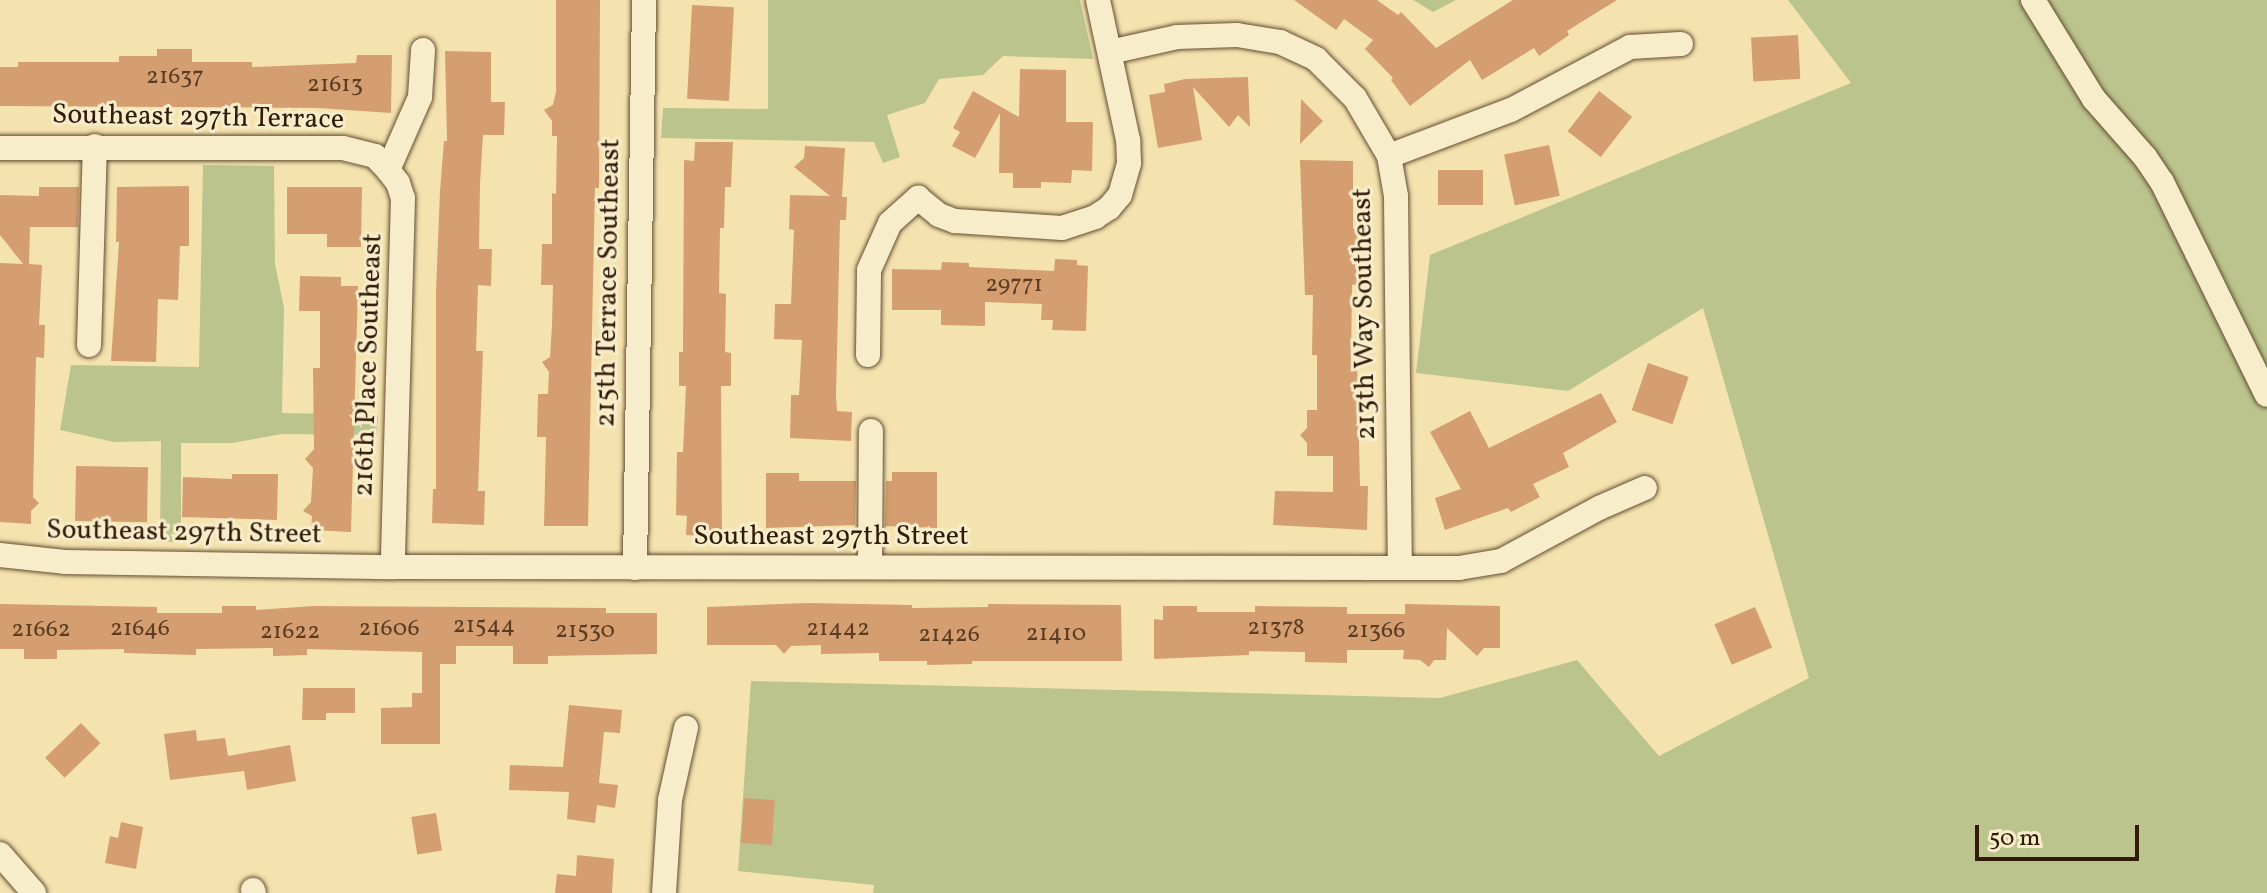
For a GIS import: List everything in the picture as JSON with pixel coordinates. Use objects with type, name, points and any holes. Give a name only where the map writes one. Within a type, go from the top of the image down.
[{"type":"street","name":"215th Terrace Southeast","points":[[635,568],[644,0]]},
{"type":"street","points":[[868,355],[869,270],[890,223],[918,198],[939,215],[971,225],[1062,228],[1095,217],[1109,208],[1120,195],[1129,163],[1128,140],[1098,0]]},
{"type":"street","points":[[2033,0],[2094,99],[2145,157],[2162,182],[2267,395]]},
{"type":"street","name":"213th Way Southeast","points":[[1110,52],[1177,37],[1237,35],[1280,42],[1316,59],[1355,98],[1389,156],[1396,196],[1400,566]]},
{"type":"street","points":[[1389,156],[1511,110],[1630,47],[1681,44]]},
{"type":"street","points":[[388,170],[420,97],[423,50]]},
{"type":"street","points":[[89,345],[95,146]]},
{"type":"street","name":"Southeast 297th Terrace","points":[[0,148],[343,148],[375,156],[388,170]]},
{"type":"street","name":"216th Place Southeast","points":[[388,170],[398,183],[403,198],[393,567]]},
{"type":"street","points":[[870,567],[871,431]]},
{"type":"street","name":"Southeast 297th Street","points":[[0,555],[65,562],[393,567],[1459,568],[1501,561],[1599,508],[1645,488]]},
{"type":"street","points":[[664,893],[670,800],[686,728]]},
{"type":"street","points":[[0,854],[34,893]]},
{"type":"green space","points":[[768,0],[1080,0],[1093,59],[1003,56],[983,75],[939,79],[925,103],[887,115],[900,157],[883,163],[874,142],[661,138],[663,108],[768,109]]},
{"type":"green space","points":[[1413,0],[1456,0],[1433,12]]},
{"type":"green space","points":[[1788,0],[2267,0],[2267,893],[873,893],[874,885],[738,871],[751,681],[1440,698],[1577,660],[1659,756],[1809,678],[1703,308],[1568,391],[1416,373],[1430,255],[1851,83]]},
{"type":"green space","points":[[203,165],[274,166],[275,264],[284,308],[282,413],[378,415],[377,435],[282,434],[232,443],[181,443],[181,542],[160,542],[161,441],[114,442],[60,430],[71,365],[199,367]]},
{"type":"building","points":[[556,0],[600,0],[599,188],[595,188],[588,526],[544,526],[546,437],[537,437],[538,394],[548,394],[549,372],[542,362],[550,357],[552,325],[553,285],[541,285],[542,244],[552,244],[552,193],[556,194],[557,136],[552,136],[552,121],[544,110],[553,105],[556,92]]},
{"type":"building","points":[[1294,0],[1377,0],[1398,15],[1401,12],[1436,48],[1513,0],[1617,0],[1567,31],[1569,35],[1539,56],[1534,48],[1482,80],[1470,60],[1410,106],[1391,80],[1393,78],[1365,49],[1373,40],[1344,19],[1336,30]]},
{"type":"building","points":[[692,5],[734,7],[729,101],[687,99]]},
{"type":"building","points":[[1798,35],[1800,79],[1753,81],[1751,37]]},
{"type":"building","points":[[157,49],[192,49],[192,62],[252,62],[252,67],[356,63],[357,55],[392,55],[391,113],[318,108],[0,106],[0,67],[18,67],[18,62],[119,62],[119,56],[157,56]]},
{"type":"building","points":[[445,51],[491,52],[491,102],[505,102],[504,135],[483,135],[480,184],[479,249],[492,249],[491,286],[478,285],[476,351],[483,351],[478,491],[485,491],[484,525],[432,523],[433,489],[436,489],[436,290],[440,191],[444,141],[447,141]]},
{"type":"building","points":[[1020,69],[1066,70],[1066,122],[1093,122],[1092,171],[1072,170],[1071,183],[1041,182],[1041,188],[1013,188],[1013,173],[999,173],[1000,113],[975,158],[952,146],[960,132],[953,128],[973,91],[1019,117]]},
{"type":"building","points":[[1248,77],[1250,127],[1238,115],[1229,127],[1193,87],[1202,140],[1158,148],[1149,95],[1165,92],[1164,84],[1185,79]]},
{"type":"building","points":[[1599,91],[1632,117],[1601,157],[1568,131]]},
{"type":"building","points":[[1301,99],[1323,121],[1300,144]]},
{"type":"building","points":[[695,142],[733,142],[731,187],[725,187],[724,228],[720,228],[719,293],[726,294],[725,352],[731,353],[731,386],[721,386],[722,537],[686,535],[687,516],[676,515],[677,452],[683,452],[686,386],[679,386],[679,352],[683,352],[684,160],[694,161]]},
{"type":"building","points":[[1549,145],[1560,196],[1515,205],[1504,155]]},
{"type":"building","points":[[805,146],[845,148],[842,197],[847,197],[846,220],[840,220],[836,396],[837,411],[852,412],[851,441],[790,438],[791,395],[799,395],[802,340],[774,339],[775,304],[791,304],[794,230],[789,229],[790,195],[830,196],[794,167],[804,158]]},
{"type":"building","points":[[1300,160],[1353,161],[1353,229],[1357,229],[1361,284],[1352,285],[1351,362],[1357,362],[1360,486],[1368,486],[1367,530],[1273,525],[1275,491],[1333,492],[1333,456],[1307,456],[1307,443],[1300,435],[1307,428],[1307,410],[1317,410],[1317,355],[1312,355],[1313,295],[1305,295]]},
{"type":"building","points":[[1438,170],[1483,170],[1483,205],[1438,205]]},
{"type":"building","points":[[189,186],[189,246],[180,246],[178,300],[158,299],[156,362],[111,361],[119,242],[116,242],[117,187]]},
{"type":"building","points":[[39,187],[79,187],[78,227],[30,227],[29,264],[42,265],[39,325],[45,325],[44,358],[36,357],[33,497],[39,503],[31,511],[31,524],[0,522],[0,263],[23,264],[0,235],[0,195],[39,196]]},
{"type":"building","points":[[287,187],[362,187],[361,247],[327,247],[327,234],[287,234]]},
{"type":"building","points":[[1055,259],[1077,260],[1077,265],[1088,266],[1086,331],[1052,330],[1053,320],[1041,320],[1042,304],[985,302],[985,326],[941,325],[941,310],[892,310],[892,269],[941,270],[942,262],[969,263],[969,267],[1054,271]]},
{"type":"building","points":[[300,276],[341,277],[341,286],[358,286],[351,532],[311,530],[312,516],[303,511],[311,502],[313,468],[305,459],[314,449],[313,368],[320,368],[320,311],[299,311]]},
{"type":"building","points":[[1648,363],[1689,377],[1672,424],[1632,410]]},
{"type":"building","points":[[1601,393],[1617,422],[1563,453],[1569,467],[1533,484],[1540,497],[1511,512],[1508,508],[1445,530],[1435,498],[1461,489],[1430,432],[1470,411],[1489,448]]},
{"type":"building","points":[[76,466],[148,467],[147,522],[75,521]]},
{"type":"building","points":[[892,472],[937,472],[937,528],[885,526],[886,481],[892,481]]},
{"type":"building","points":[[766,473],[799,473],[799,481],[856,481],[855,525],[766,528]]},
{"type":"building","points":[[232,474],[278,474],[277,520],[182,517],[183,477],[232,479]]},
{"type":"building","points":[[807,603],[912,605],[912,608],[988,607],[988,604],[1121,605],[1122,661],[972,661],[972,664],[927,665],[927,661],[879,661],[879,653],[821,654],[821,645],[791,646],[784,654],[776,645],[707,645],[707,607]]},
{"type":"building","points":[[0,604],[157,607],[157,613],[222,613],[222,606],[256,606],[256,610],[313,606],[606,608],[606,613],[657,613],[657,654],[548,656],[548,664],[513,664],[513,646],[456,646],[456,664],[440,664],[440,744],[381,744],[381,708],[412,707],[412,693],[422,693],[422,652],[307,649],[307,655],[273,656],[273,648],[196,649],[196,655],[124,653],[124,649],[57,650],[57,659],[24,659],[24,649],[0,649]]},
{"type":"building","points":[[1405,604],[1500,606],[1500,648],[1484,648],[1477,656],[1447,628],[1446,660],[1434,660],[1429,667],[1420,660],[1403,659],[1404,650],[1347,650],[1347,663],[1305,662],[1305,652],[1249,651],[1249,655],[1154,659],[1154,619],[1163,620],[1163,606],[1197,606],[1197,612],[1255,612],[1255,606],[1347,607],[1347,614],[1405,614]]},
{"type":"building","points":[[1755,607],[1772,648],[1732,665],[1714,624]]},
{"type":"building","points":[[303,688],[355,688],[355,713],[326,713],[326,720],[302,720]]},
{"type":"building","points":[[569,705],[622,710],[620,733],[604,732],[599,783],[618,785],[615,808],[597,805],[595,823],[567,819],[569,792],[509,790],[510,765],[563,767]]},
{"type":"building","points":[[81,723],[100,743],[64,778],[45,758]]},
{"type":"building","points":[[196,730],[197,741],[225,738],[228,756],[290,745],[296,781],[247,790],[244,771],[170,780],[164,734]]},
{"type":"building","points":[[744,798],[775,800],[772,845],[741,843]]},
{"type":"building","points":[[436,813],[442,851],[417,854],[411,817]]},
{"type":"building","points":[[121,822],[143,827],[136,869],[105,863],[110,836],[118,838]]},
{"type":"building","points":[[577,855],[614,859],[612,893],[555,893],[557,874],[576,876]]}]
